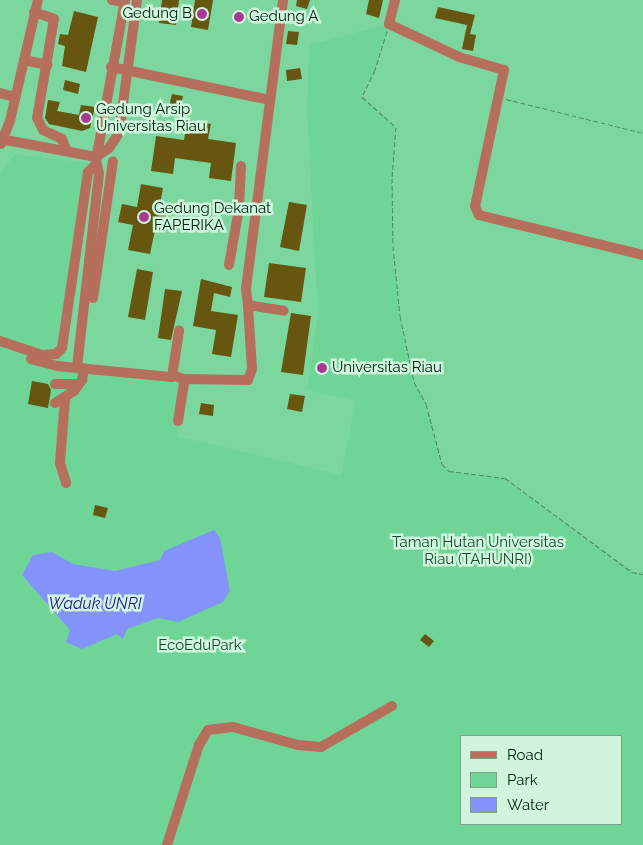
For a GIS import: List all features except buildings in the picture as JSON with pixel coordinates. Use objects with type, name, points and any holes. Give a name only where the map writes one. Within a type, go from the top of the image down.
[{"type":"street","points":[[38,0],[15,97],[1,141],[66,149],[96,161]]},
{"type":"street","points":[[0,341],[42,355],[56,354],[62,348],[88,172],[109,148],[119,133],[138,0]]},
{"type":"street","points":[[0,348],[57,366],[183,379],[248,380],[252,369],[246,289],[282,0]]},
{"type":"street","points":[[395,0],[389,24],[459,57],[502,68],[505,74],[498,97],[475,206],[479,215],[643,255]]},
{"type":"street","points":[[93,298],[100,234],[100,202],[96,161],[119,1]]},
{"type":"street","points":[[34,12],[54,19],[37,118],[43,130],[62,139],[66,149]]},
{"type":"street","points":[[24,60],[47,65]]},
{"type":"street","points":[[111,67],[270,100]]},
{"type":"street","points":[[0,93],[15,97]]},
{"type":"street","points":[[55,403],[65,399],[79,384],[90,232],[113,160]]},
{"type":"street","points":[[228,265],[239,208],[241,166]]},
{"type":"street","points":[[239,208],[256,213]]},
{"type":"street","points":[[90,232],[100,234]]},
{"type":"street","points":[[248,305],[284,311]]},
{"type":"street","points":[[172,377],[178,331]]},
{"type":"street","points":[[178,421],[183,379]]},
{"type":"street","points":[[55,384],[79,384]]},
{"type":"street","points":[[65,399],[60,462],[66,483]]},
{"type":"street","points":[[167,845],[199,746],[208,730],[233,727],[298,745],[321,747],[392,706]]},
{"type":"path","points":[[389,24],[375,70],[362,97],[396,127],[392,178],[393,246],[400,316],[414,382],[426,404],[442,464],[449,471],[505,478],[632,572],[643,574]]},
{"type":"path","points":[[498,97],[643,133]]},
{"type":"shaded area","name":"Universitas Riau","points":[[0,0],[643,0],[643,845],[0,845]]},
{"type":"green space","name":"EcoEduPark","points":[[389,24],[375,70],[362,97],[396,127],[392,178],[393,246],[400,317],[414,382],[426,404],[442,464],[449,471],[505,478],[632,572],[643,574],[643,845],[0,845],[0,174],[15,154],[88,163],[65,359],[68,365],[186,384],[177,436],[341,475],[356,401],[307,390],[318,313],[307,113],[309,45]]},
{"type":"water","name":"Waduk UNRI","points":[[214,530],[220,538],[230,591],[223,602],[178,622],[158,618],[127,629],[123,639],[117,634],[82,649],[66,642],[70,630],[22,575],[33,555],[52,552],[73,564],[115,571],[160,560],[164,551]]},
{"type":"waterway","points":[[212,725],[225,724]]},
{"type":"place","name":"Gedung B","points":[[202,14]]},
{"type":"place","name":"Gedung A","points":[[239,17]]},
{"type":"place","name":"Gedung Arsip Universitas Riau","points":[[86,118]]},
{"type":"place","name":"Gedung Dekanat FAPERIKA","points":[[144,217]]},
{"type":"place","name":"Universitas Riau","points":[[322,368]]},
{"type":"park label","name":"Taman Hutan Universitas Riau (TAHUNRI)","points":[[478,550]]}]
